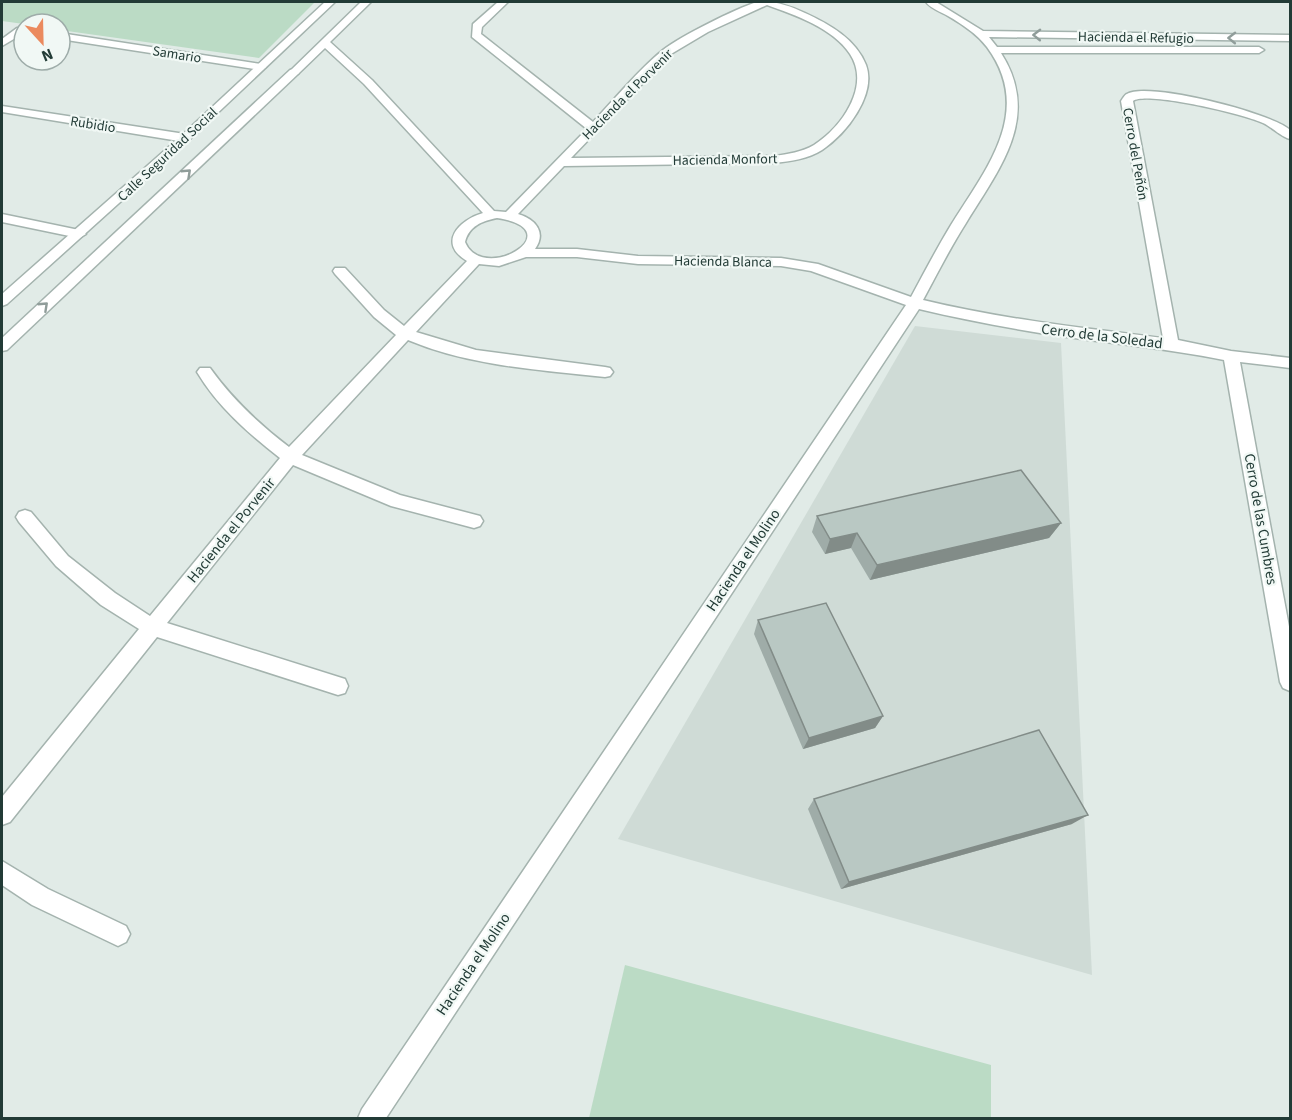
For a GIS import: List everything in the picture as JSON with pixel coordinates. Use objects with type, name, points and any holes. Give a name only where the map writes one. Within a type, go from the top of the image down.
[{"type":"street","name":"Calle Seguridad Social","points":[[2,346],[278,70],[330,2]]},
{"type":"street","points":[[366,2],[325,43],[368,82],[491,215]]},
{"type":"street","points":[[503,2],[477,26],[476,35],[593,128]]},
{"type":"street","name":"Hacienda el Porvenir","points":[[510,215],[667,52],[705,30],[767,2]]},
{"type":"street","name":"Hacienda Monfort","points":[[560,162],[775,159],[811,152],[822,145],[854,109],[863,82],[861,67],[856,55],[828,29],[767,2]]},
{"type":"street","name":"Hacienda el Molino","points":[[370,1119],[915,303],[1007,143],[1012,121],[1011,100],[994,50],[981,34],[930,2]]},
{"type":"street","name":"Hacienda el Refugio","points":[[981,34],[1290,38]]},
{"type":"street","name":"Samario","points":[[72,38],[278,70]]},
{"type":"street","name":"Calle Seguridad Social","points":[[2,302],[185,138],[278,70],[325,43]]},
{"type":"street","name":"Hacienda el Refugio","points":[[994,50],[1270,50]]},
{"type":"street","name":"Cerro del Peñón","points":[[1171,344],[1127,101],[1130,96],[1147,94],[1251,114],[1279,124],[1290,136]]},
{"type":"street","name":"Rubidio","points":[[2,110],[185,138]]},
{"type":"street","points":[[491,215],[510,215],[530,223],[536,230],[537,238],[533,246],[525,253],[503,262],[476,259],[461,250],[458,242],[459,234],[473,221],[491,215]]},
{"type":"street","points":[[2,218],[79,234]]},
{"type":"street","name":"Hacienda Blanca","points":[[525,253],[577,253],[638,260],[781,262],[813,267],[915,303]]},
{"type":"street","name":"Hacienda el Porvenir","points":[[2,814],[290,457],[476,259]]},
{"type":"street","points":[[340,271],[378,312],[405,333],[434,344],[470,353],[605,372]]},
{"type":"street","name":"Cerro de la Soledad","points":[[915,303],[970,316],[1046,329],[1171,344],[1231,356],[1290,363]]},
{"type":"street","name":"Cerro de las Cumbres","points":[[1231,356],[1290,682]]},
{"type":"street","points":[[205,372],[224,399],[257,431],[290,457],[398,501],[474,520]]},
{"type":"street","points":[[25,517],[62,561],[108,599],[152,627],[338,687]]},
{"type":"street","points":[[2,872],[40,897],[118,934]]},
{"type":"shaded area","points":[[915,326],[1061,343],[1092,975],[618,839]]},
{"type":"green space","points":[[2,2],[315,2],[259,58],[72,32],[72,12],[12,12],[12,22],[2,21]]},
{"type":"green space","points":[[625,965],[991,1065],[991,1118],[589,1118]]},
{"type":"building","points":[[1021,470],[1061,523],[877,565],[857,533],[830,539],[817,516]]},
{"type":"building","points":[[826,603],[883,716],[809,738],[758,620]]},
{"type":"building","points":[[1039,730],[1088,815],[849,882],[814,799]]}]
